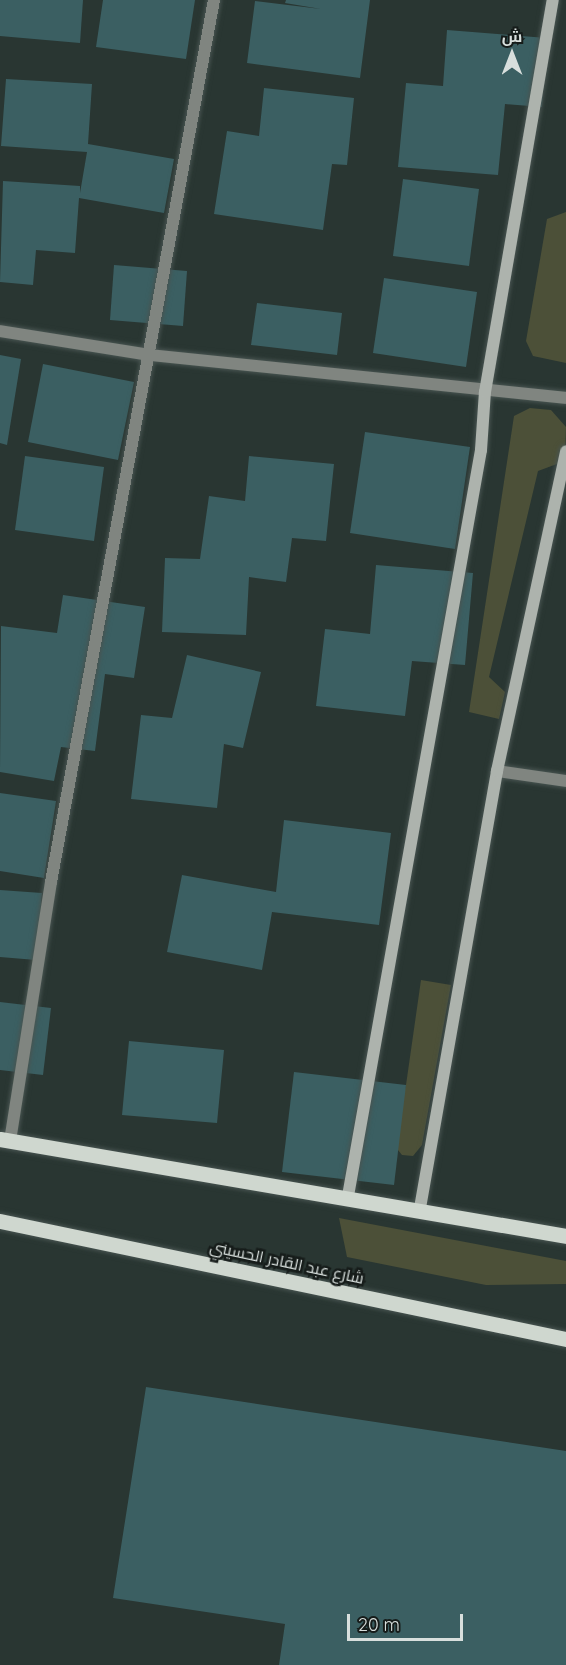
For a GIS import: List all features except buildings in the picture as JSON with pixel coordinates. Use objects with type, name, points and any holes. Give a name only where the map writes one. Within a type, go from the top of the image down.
[{"type":"main road","points":[[5,1140],[420,1208],[566,1236]]},
{"type":"main road","name":"شارع عبد القادر الحسيني","points":[[0,1221],[566,1339]]},
{"type":"street","points":[[5,1140],[214,0]]},
{"type":"street","points":[[348,1196],[481,450],[484,392],[553,0]]},
{"type":"street","points":[[0,332],[150,355],[484,392],[566,398]]},
{"type":"street","points":[[420,1208],[496,771],[566,451]]},
{"type":"street","points":[[496,771],[566,781]]},
{"type":"green space","points":[[566,212],[566,363],[533,356],[526,341],[547,219]]},
{"type":"green space","points":[[530,408],[551,410],[566,427],[565,461],[538,471],[489,677],[505,692],[499,719],[469,712],[514,416]]},
{"type":"green space","points":[[421,980],[451,985],[422,1145],[413,1156],[402,1155],[394,1145],[393,1132],[406,1085]]},
{"type":"green space","points":[[339,1218],[566,1261],[566,1284],[486,1285],[347,1257]]}]
